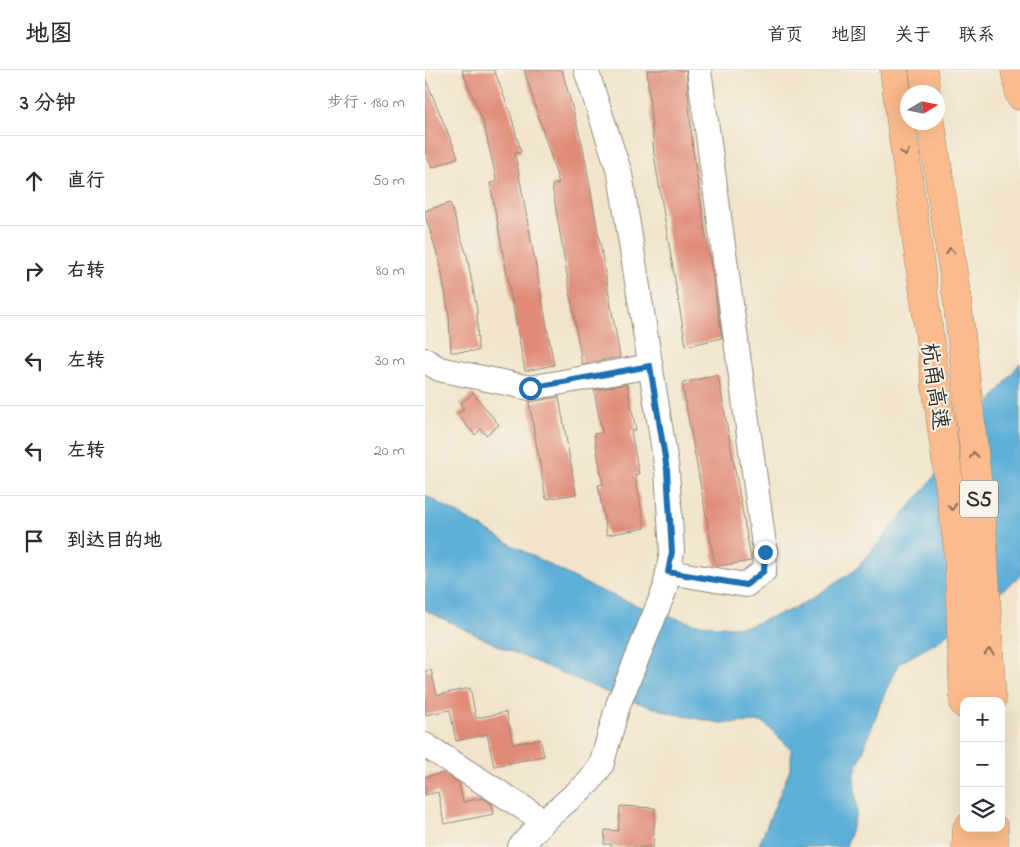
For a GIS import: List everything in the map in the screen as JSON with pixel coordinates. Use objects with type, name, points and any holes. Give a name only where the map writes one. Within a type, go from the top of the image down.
[{"type":"main road","name":"杭甬高速","points":[[894,70],[958,550],[964,697]]},
{"type":"main road","points":[[923,70],[925,85]]},
{"type":"main road","points":[[1015,70],[1020,96]]},
{"type":"main road","name":"杭甬高速","points":[[932,130],[957,299],[982,523],[992,697]]},
{"type":"main road","points":[[966,847],[967,832]]},
{"type":"main road","points":[[994,832],[994,847]]},
{"type":"street","points":[[520,847],[544,821],[589,782],[601,766],[618,705],[666,581],[672,552],[667,470],[620,174],[586,70]]},
{"type":"street","points":[[666,581],[746,585],[764,571],[765,552],[699,70]]},
{"type":"street","points":[[425,360],[439,369],[530,388],[650,366]]},
{"type":"street","points":[[425,745],[544,821]]},
{"type":"water","points":[[1020,363],[1020,576],[936,643],[898,664],[883,697],[854,776],[857,811],[846,847],[758,847],[791,767],[791,749],[763,722],[720,723],[674,714],[613,695],[503,648],[425,610],[425,495],[516,547],[592,587],[651,611],[696,624],[733,627],[748,626],[798,607],[854,571],[924,490]]},
{"type":"building","points":[[462,70],[494,70],[510,112],[521,152],[515,153],[554,365],[525,371],[490,183],[497,182],[483,121]]},
{"type":"building","points":[[524,70],[562,70],[583,147],[620,357],[582,364],[552,185],[559,183]]},
{"type":"building","points":[[647,70],[686,70],[693,151],[722,338],[686,346],[654,155]]},
{"type":"building","points":[[425,78],[458,157],[432,168],[425,152]]},
{"type":"building","points":[[450,203],[467,256],[477,310],[478,351],[451,352],[449,315],[440,263],[425,215],[425,211]]},
{"type":"building","points":[[718,375],[751,561],[715,566],[682,383]]},
{"type":"building","points":[[627,384],[636,430],[631,431],[639,474],[635,474],[645,528],[607,535],[598,485],[603,484],[594,434],[602,433],[594,390]]},
{"type":"building","points":[[473,393],[499,425],[486,435],[481,429],[475,435],[457,414],[464,409],[460,404]]},
{"type":"building","points":[[559,397],[576,494],[546,499],[529,402]]},
{"type":"building","points":[[431,670],[437,695],[470,688],[476,718],[506,712],[513,744],[540,739],[544,756],[494,766],[487,734],[456,741],[450,710],[425,715],[425,671]]},
{"type":"building","points":[[443,773],[459,783],[463,802],[483,798],[492,804],[494,814],[444,824],[438,792],[425,795],[425,777]]},
{"type":"building","points":[[620,806],[655,808],[653,847],[611,847],[611,844],[604,844],[605,830],[618,831]]},
{"type":"route","points":[[530,388],[650,366],[667,470],[672,552],[668,572],[746,585],[764,571],[765,552]]}]
